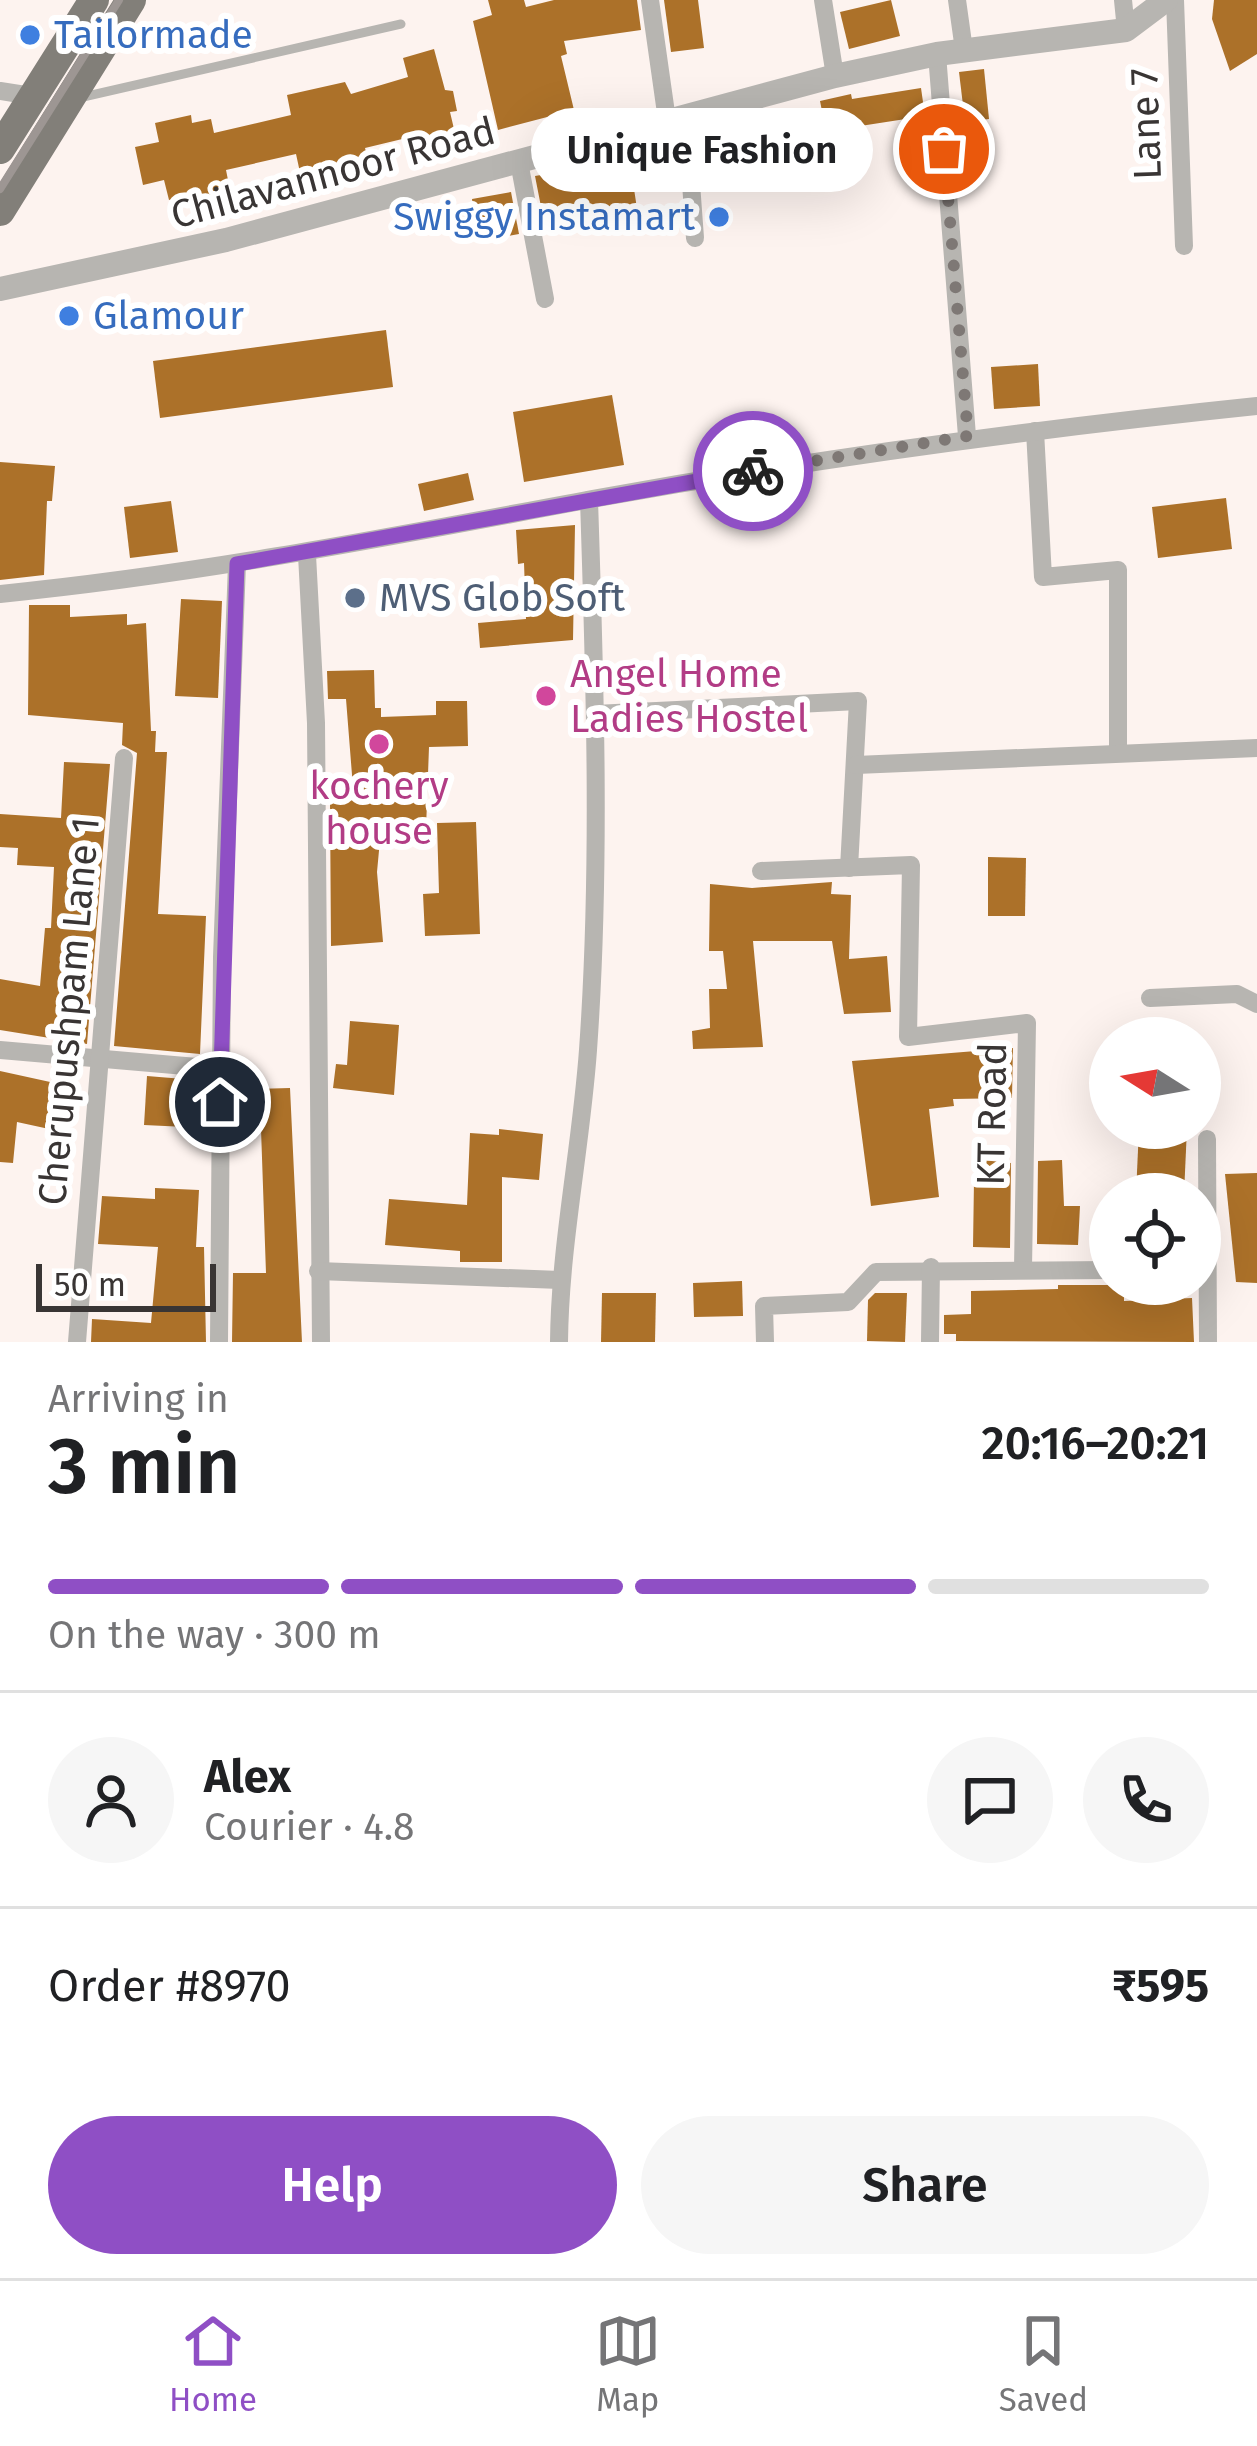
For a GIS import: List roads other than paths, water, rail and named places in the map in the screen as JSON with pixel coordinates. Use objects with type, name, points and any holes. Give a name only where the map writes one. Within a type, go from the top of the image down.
[{"type":"main road","points":[[0,149],[18,110],[94,0]]},
{"type":"main road","points":[[0,211],[131,0]]},
{"type":"street","points":[[650,0],[676,118],[695,238]]},
{"type":"street","points":[[823,0],[835,76]]},
{"type":"street","points":[[957,0],[964,50]]},
{"type":"street","points":[[1123,0],[1126,30]]},
{"type":"street","name":"Chilavannoor Road","points":[[0,289],[165,254],[835,76],[937,54],[1126,30],[1170,0]]},
{"type":"street","name":"Lane 7","points":[[1170,0],[1184,245]]},
{"type":"street","points":[[937,54],[968,436]]},
{"type":"street","points":[[0,91],[18,110]]},
{"type":"street","points":[[519,162],[545,299]]},
{"type":"street","points":[[0,593],[307,555],[589,500],[968,436],[1257,406]]},
{"type":"street","points":[[1035,431],[1043,577],[1118,570],[1118,752]]},
{"type":"street","points":[[559,1342],[560,1280],[588,1054],[596,714],[589,500]]},
{"type":"street","points":[[307,555],[316,723],[321,1342]]},
{"type":"street","points":[[219,1342],[220,1069],[237,564]]},
{"type":"street","points":[[596,714],[858,701],[849,868],[761,871]]},
{"type":"street","points":[[856,765],[1257,748]]},
{"type":"street","name":"Cherupushpam Lane 1","points":[[77,1342],[124,758]]},
{"type":"street","name":"KT Road","points":[[849,868],[911,865],[908,1037],[1027,1023],[1023,1268]]},
{"type":"street","points":[[1150,998],[1237,994],[1257,1004]]},
{"type":"street","points":[[0,1050],[220,1069]]},
{"type":"street","points":[[930,1342],[931,1267]]},
{"type":"street","points":[[765,1342],[764,1306],[848,1302],[876,1271],[931,1267],[1089,1270]]},
{"type":"street","points":[[318,1270],[560,1280]]},
{"type":"street","points":[[1205,1305],[1208,1342]]},
{"type":"lane","points":[[66,101],[401,24]]},
{"type":"railway","points":[[0,189],[119,0]]},
{"type":"place","name":"Tailormade","points":[[30,35]]},
{"type":"place","name":"Unique Fashion","points":[[944,149]]},
{"type":"place","name":"Swiggy Instamart","points":[[719,217]]},
{"type":"place","name":"Glamour","points":[[69,316]]},
{"type":"place","name":"MVS Glob Soft","points":[[355,598]]},
{"type":"place","name":"Angel Home Ladies Hostel","points":[[546,696]]},
{"type":"place","name":"kochery house","points":[[379,744]]}]
